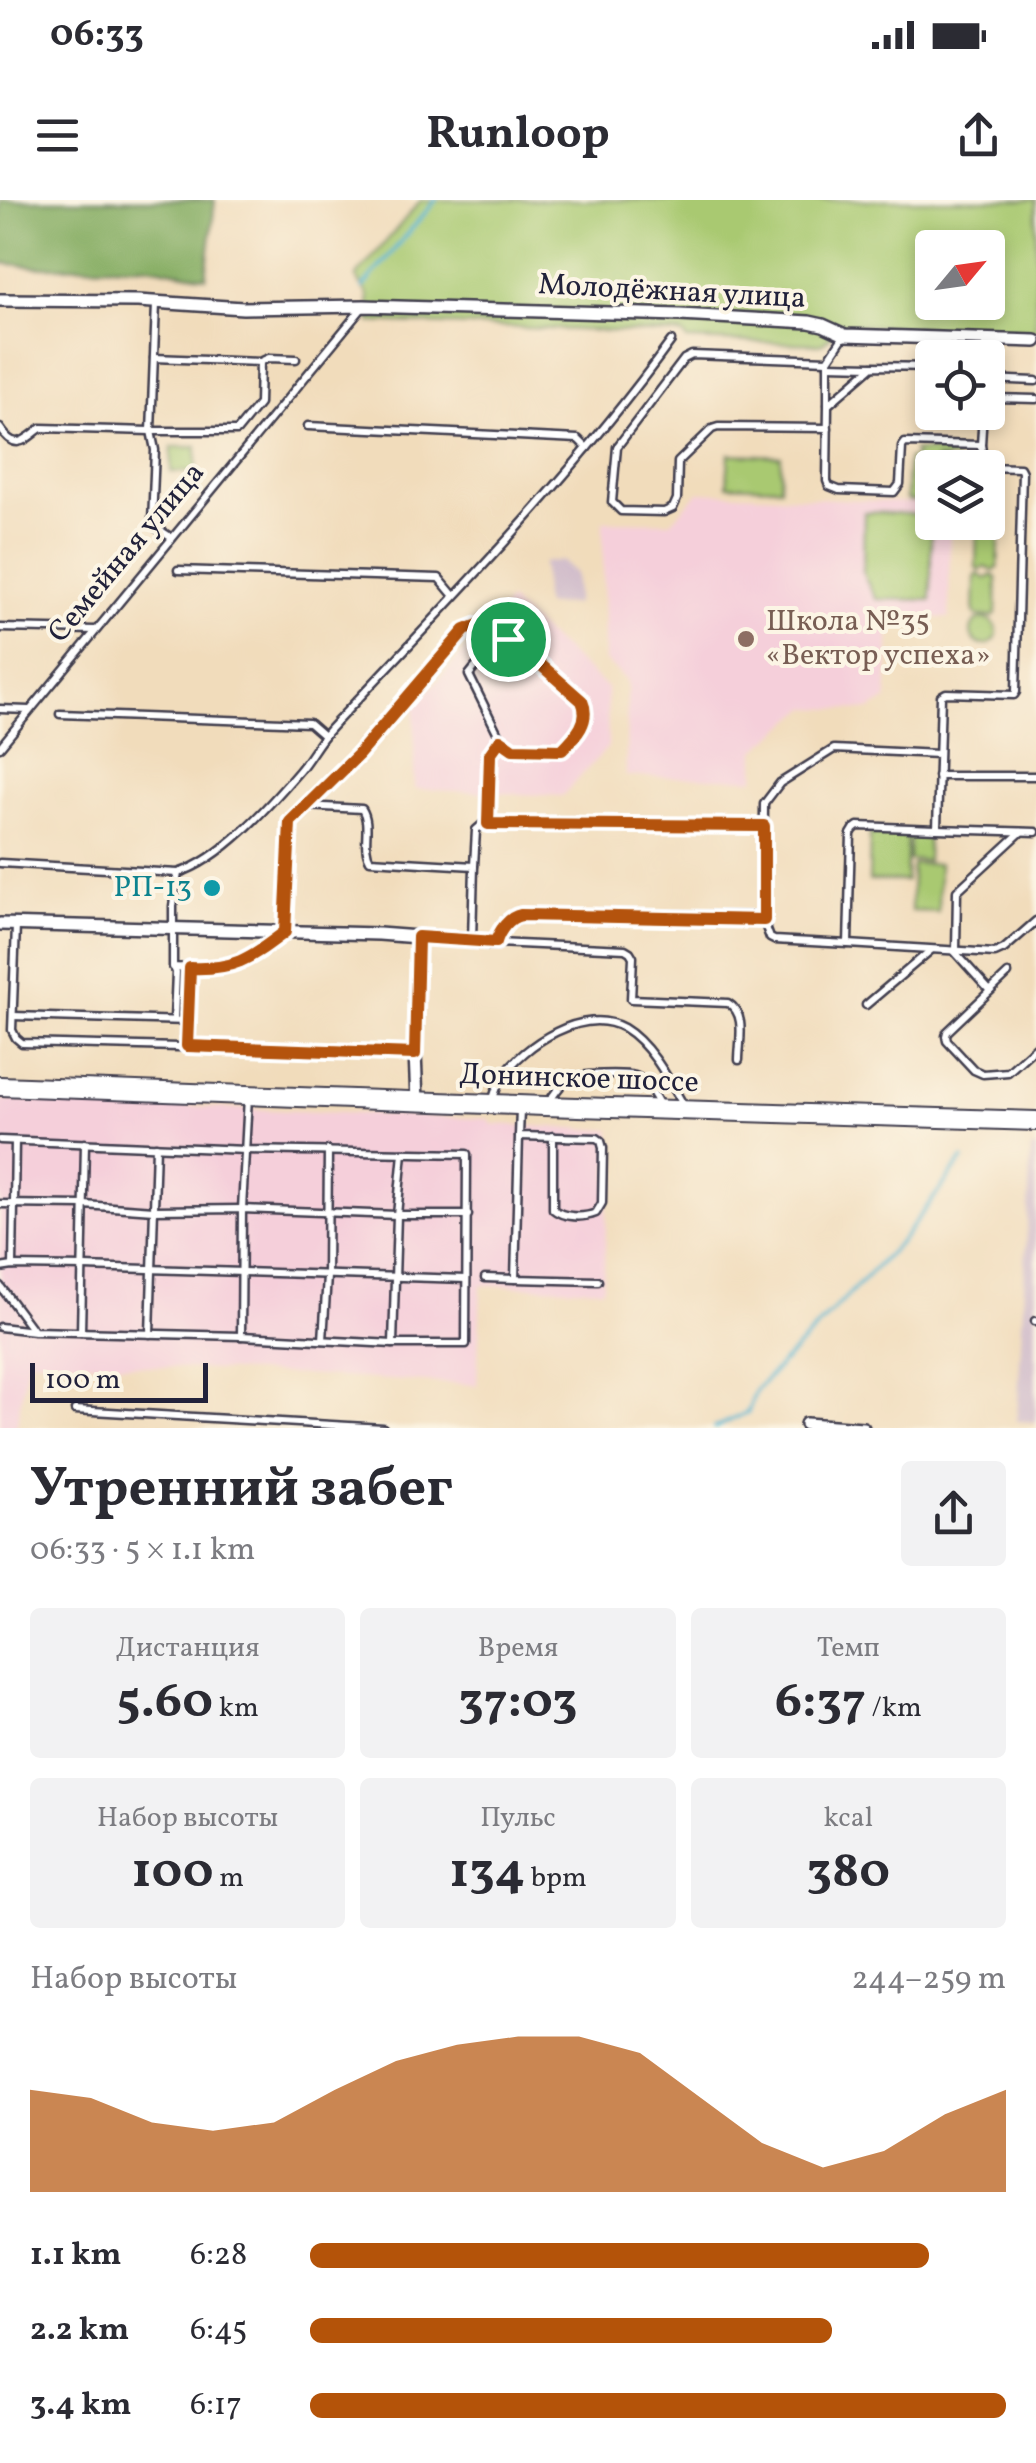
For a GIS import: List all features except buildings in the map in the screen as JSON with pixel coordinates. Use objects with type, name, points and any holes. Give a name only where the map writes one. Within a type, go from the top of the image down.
[{"type":"main road","name":"Донинское шоссе","points":[[0,1086],[1036,1121]]},
{"type":"street","points":[[0,300],[138,301],[243,308],[364,306]]},
{"type":"street","name":"Молодёжная улица","points":[[364,306],[810,322],[844,334],[986,340]]},
{"type":"street","name":"Молодёжная улица","points":[[1005,340],[1036,341]]},
{"type":"street","points":[[0,924],[496,942],[512,918],[521,915],[764,920]]},
{"type":"street","points":[[417,1101],[418,937]]},
{"type":"street","points":[[806,1424],[863,1428]]},
{"type":"lane","points":[[156,302],[152,522],[172,538]]},
{"type":"lane","name":"Семейная улица","points":[[0,747],[364,306]]},
{"type":"lane","points":[[844,334],[828,362],[827,481],[833,489],[896,490],[900,484],[902,447],[906,443],[981,446]]},
{"type":"lane","points":[[0,863],[178,873],[190,869],[243,832],[300,770],[324,736],[587,448],[671,340]]},
{"type":"lane","points":[[828,428],[712,429],[678,462],[677,499],[673,508],[664,512],[621,511],[612,502],[617,446],[684,359],[692,355],[915,366]]},
{"type":"lane","points":[[154,358],[260,362],[296,358]]},
{"type":"lane","points":[[0,428],[16,442],[27,440],[41,428],[234,432],[258,404],[260,362]]},
{"type":"lane","points":[[828,405],[873,366]]},
{"type":"lane","points":[[1005,380],[1036,381]]},
{"type":"lane","points":[[1005,399],[1036,400]]},
{"type":"lane","points":[[308,426],[578,439],[587,448]]},
{"type":"lane","points":[[241,427],[255,438]]},
{"type":"lane","points":[[937,829],[943,694],[1016,692],[1022,472],[1020,468],[985,467],[982,430]]},
{"type":"lane","points":[[178,570],[439,578],[454,596]]},
{"type":"lane","points":[[173,966],[216,968],[248,959],[285,932],[290,822],[358,755],[465,630],[484,627],[495,644]]},
{"type":"lane","points":[[0,628],[97,630]]},
{"type":"lane","points":[[503,639],[515,642],[582,701],[586,711],[584,723],[562,750],[513,749],[500,740],[470,678],[471,671],[503,639]]},
{"type":"lane","points":[[0,710],[30,710]]},
{"type":"lane","points":[[60,714],[309,723],[324,736]]},
{"type":"lane","points":[[488,824],[490,754],[500,740]]},
{"type":"lane","points":[[938,754],[834,750],[780,783],[764,804],[767,934],[774,940],[1000,952],[1036,921]]},
{"type":"lane","points":[[938,776],[1036,776]]},
{"type":"lane","points":[[305,806],[362,810],[367,818],[366,851],[370,860],[474,866]]},
{"type":"lane","points":[[472,941],[476,830],[480,825],[764,826]]},
{"type":"lane","points":[[848,944],[851,834],[858,826],[1036,832]]},
{"type":"lane","points":[[990,991],[954,950],[958,891],[1021,832]]},
{"type":"lane","points":[[174,1020],[173,930],[178,873]]},
{"type":"lane","points":[[16,924],[12,1030],[22,1043],[415,1054]]},
{"type":"lane","points":[[496,942],[630,952],[631,998],[728,1003],[736,1007],[740,1015],[739,1060]]},
{"type":"lane","points":[[866,1005],[932,949]]},
{"type":"lane","points":[[187,1046],[190,968]]},
{"type":"lane","points":[[1008,974],[948,1032],[947,1041],[974,1070],[983,1074],[1008,1072],[1036,1047]]},
{"type":"lane","points":[[13,1016],[188,1021]]},
{"type":"lane","points":[[490,1104],[500,1080],[530,1047],[560,1030],[598,1022],[612,1023],[654,1056],[686,1109]]},
{"type":"lane","points":[[546,1106],[558,1088],[573,1076],[627,1075],[643,1081],[662,1108]]},
{"type":"lane","points":[[241,1336],[248,1096]]},
{"type":"lane","points":[[515,1278],[520,1106]]},
{"type":"lane","points":[[519,1136],[553,1136],[597,1138],[603,1142],[602,1203],[596,1214],[562,1215],[553,1209],[553,1136]]},
{"type":"lane","points":[[0,1140],[467,1154],[468,1215],[466,1344],[0,1328]]},
{"type":"lane","points":[[12,1266],[15,1141]]},
{"type":"lane","points":[[80,1332],[86,1143]]},
{"type":"lane","points":[[150,1334],[156,1146]]},
{"type":"lane","points":[[323,1340],[328,1150]]},
{"type":"lane","points":[[393,1344],[403,1153]]},
{"type":"lane","points":[[0,1204],[468,1215]]},
{"type":"lane","points":[[0,1268],[466,1280]]},
{"type":"lane","points":[[486,1278],[598,1281]]},
{"type":"lane","points":[[0,1286],[34,1331]]},
{"type":"lane","points":[[75,1410],[383,1428]]},
{"type":"shaded area","name":"Школа №35 «Вектор успеха»","points":[[699,492],[915,503],[915,540],[950,540],[949,618],[890,617],[887,700],[869,710],[807,708],[756,750],[755,779],[626,776],[627,681],[604,660],[603,521],[671,522]]},
{"type":"shaded area","points":[[563,561],[576,574],[576,604],[544,605],[543,562]]},
{"type":"shaded area","points":[[509,601],[607,688],[608,747],[562,796],[414,789],[415,706]]},
{"type":"shaded area","points":[[0,1099],[490,1119],[491,1124],[611,1130],[603,1289],[481,1285],[477,1385],[28,1359],[16,1428],[0,1428]]},
{"type":"shaded area","points":[[1031,1148],[1036,1148],[1036,1422],[1017,1421]]},
{"type":"green space","points":[[0,200],[215,200],[206,277],[148,266],[42,267],[0,263]]},
{"type":"green space","points":[[421,200],[1036,200],[1036,332],[968,330],[964,325],[951,329],[845,325],[819,344],[687,340],[683,334],[371,322],[368,295],[356,277]]},
{"type":"green space","points":[[172,447],[197,447],[196,472],[171,472]]},
{"type":"green space","points":[[729,454],[781,456],[780,487],[727,485]]},
{"type":"green space","points":[[915,457],[915,501],[906,498],[908,459]]},
{"type":"green space","points":[[864,512],[915,514],[915,540],[931,540],[931,600],[876,599],[863,574]]},
{"type":"green space","points":[[977,540],[999,540],[998,568],[994,571],[984,567],[980,571],[976,567]]},
{"type":"green space","points":[[978,574],[997,578],[993,617],[974,613]]},
{"type":"green space","points":[[984,619],[993,623],[997,632],[993,641],[984,645],[975,641],[971,632],[975,623]]},
{"type":"green space","points":[[870,833],[907,834],[906,881],[869,881]]},
{"type":"green space","points":[[910,834],[928,834],[927,861],[909,860]]},
{"type":"green space","points":[[912,864],[939,864],[938,912],[911,911]]},
{"type":"waterway","points":[[363,287],[436,200]]},
{"type":"waterway","points":[[714,1428],[748,1412],[756,1390],[902,1240],[963,1159]]},
{"type":"place","name":"Школа №35 «Вектор успеха»","points":[[746,639]]},
{"type":"place","name":"РП-13","points":[[212,888]]},
{"type":"route","points":[[484,627],[495,644],[508,639],[582,701],[586,720],[564,750],[513,749],[500,740],[490,754],[488,824],[764,826],[764,920],[521,915],[512,918],[496,942],[418,937],[415,1054],[187,1046],[190,968],[216,968],[248,959],[285,932],[290,822],[358,755],[465,630],[484,627]]}]
